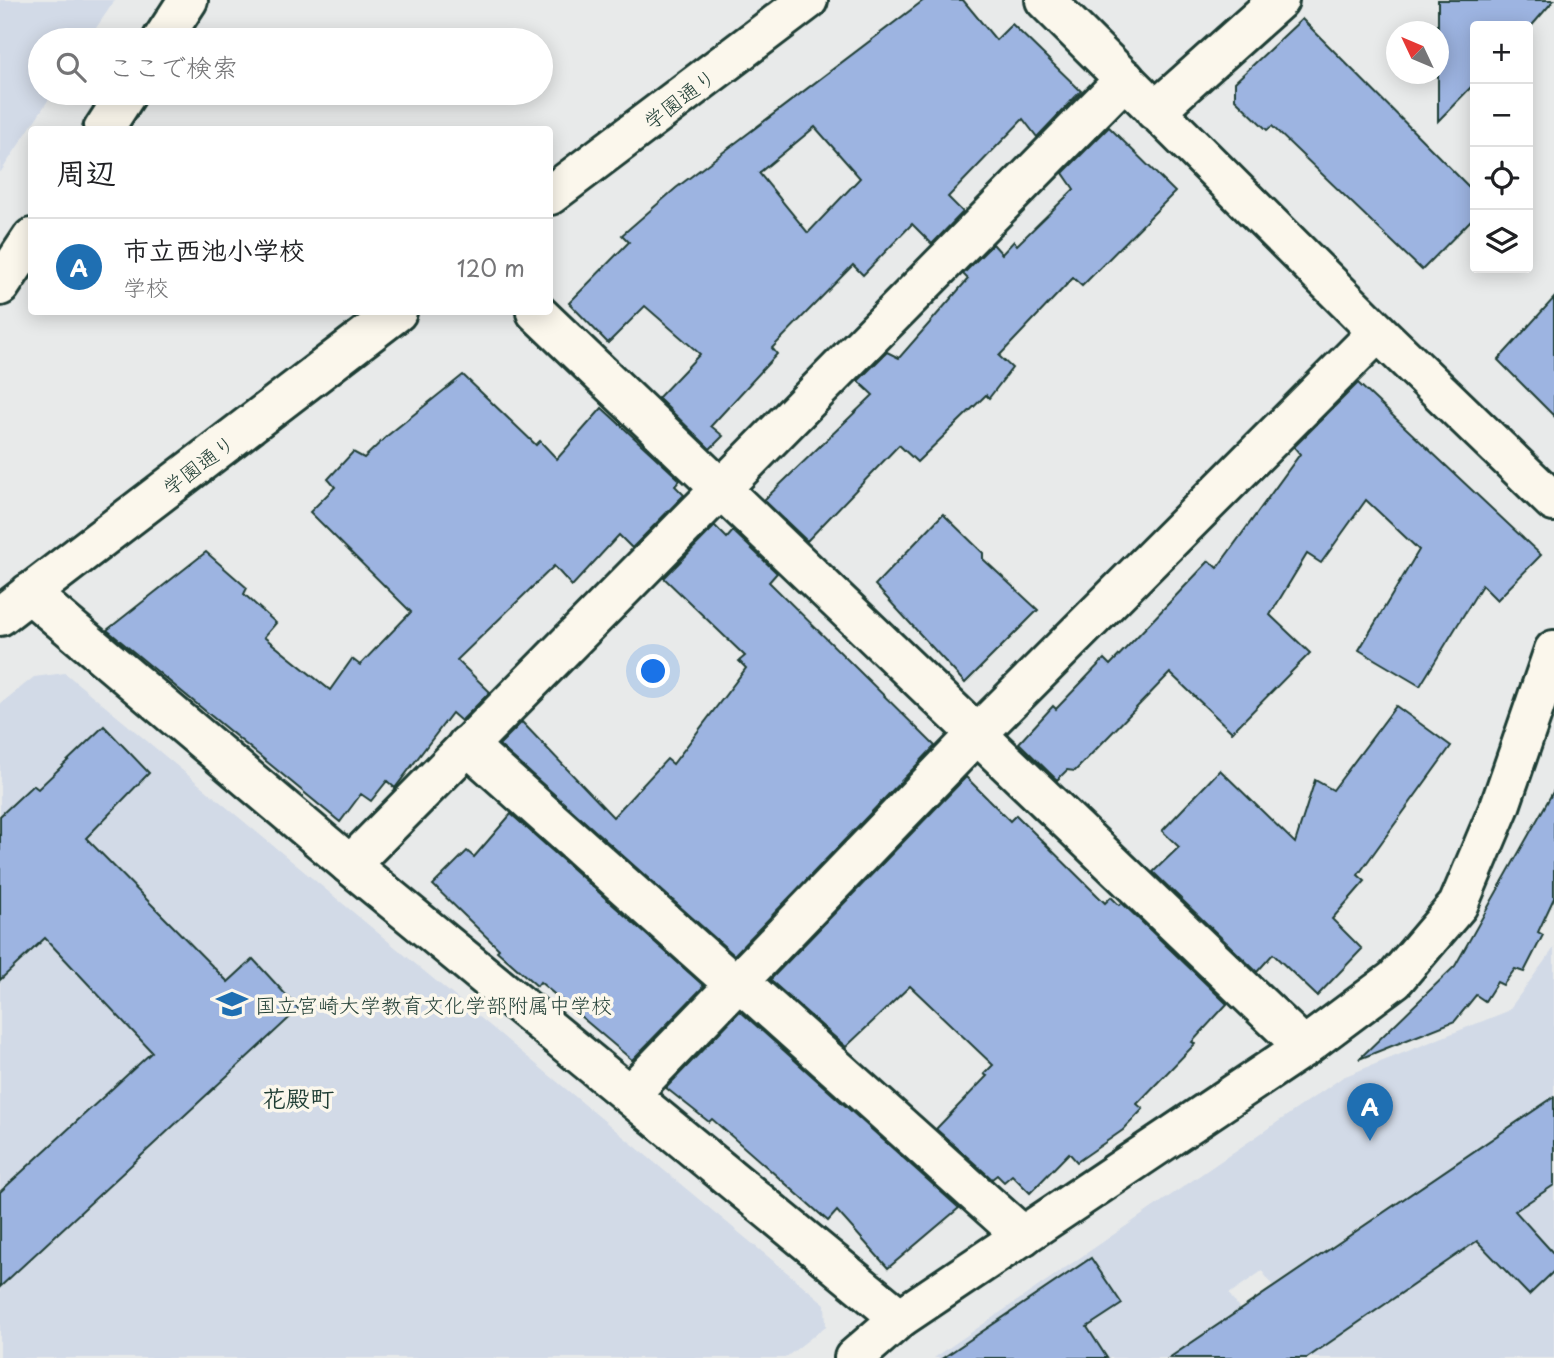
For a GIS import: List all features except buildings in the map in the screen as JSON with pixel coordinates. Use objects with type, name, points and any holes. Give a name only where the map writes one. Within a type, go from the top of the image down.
[{"type":"street","points":[[170,28],[188,0]]},
{"type":"street","name":"学園通り","points":[[553,193],[808,0]]},
{"type":"street","points":[[1045,0],[1378,332],[1554,502]]},
{"type":"street","points":[[1155,111],[1279,0]]},
{"type":"street","points":[[350,865],[1125,79]]},
{"type":"street","points":[[106,126],[119,105]]},
{"type":"street","points":[[0,286],[28,244]]},
{"type":"street","name":"学園通り","points":[[14,605],[393,315]]},
{"type":"street","points":[[539,315],[1304,1047]]},
{"type":"street","points":[[629,1094],[978,733],[1378,332]]},
{"type":"street","points":[[14,605],[350,865],[900,1318]]},
{"type":"street","points":[[854,1358],[900,1318],[1304,1047],[1395,979],[1458,905],[1500,806],[1554,650]]},
{"type":"street","points":[[467,745],[1023,1236]]},
{"type":"shaded area","points":[[0,0],[115,0],[96,28],[28,28],[28,105],[45,105],[31,126],[28,126],[28,131],[0,173]]},
{"type":"shaded area","name":"国立宮崎大学教育文化学部附属中学校","points":[[65,673],[825,1304],[826,1326],[785,1358],[0,1358],[0,704],[34,677]]},
{"type":"shaded area","points":[[1554,948],[1554,1097],[1460,1248],[1554,1185],[1554,1254],[1541,1240],[1529,1295],[1554,1271],[1554,1358],[1307,1358],[1448,1261],[1404,1197],[1273,1286],[1262,1271],[1229,1294],[1240,1309],[1169,1358],[1065,1358],[1095,1338],[1058,1282],[949,1354],[951,1358],[934,1358],[1343,1077],[1508,1011]],"holes":[[[1090,1259],[1122,1304],[1093,1323]]]},
{"type":"place","name":"国立宮崎大学教育文化学部附属中学校","points":[[232,1004]]},
{"type":"place","name":"市立西池小学校","points":[[1370,1141]]},
{"type":"district","name":"花殿町","points":[[298,1097]]}]
